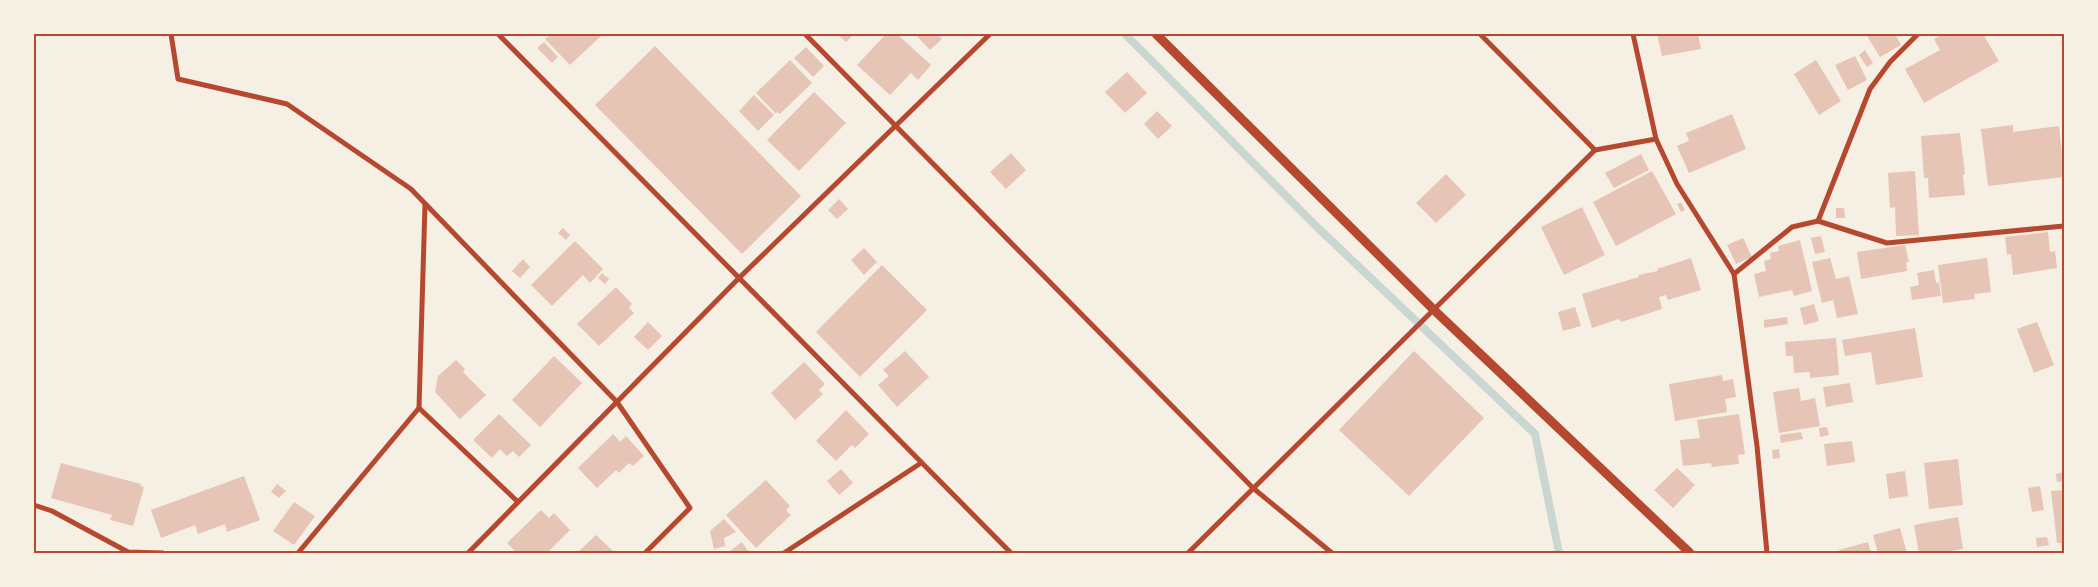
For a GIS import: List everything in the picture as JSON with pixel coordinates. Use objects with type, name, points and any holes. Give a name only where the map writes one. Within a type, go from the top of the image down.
[{"type":"street","points":[[171,34],[178,79],[287,104],[411,189],[617,402],[690,508],[645,553]]},
{"type":"street","points":[[498,34],[1011,553]]},
{"type":"street","points":[[806,34],[1253,488],[1332,553]]},
{"type":"street","points":[[468,553],[739,278],[990,34]]},
{"type":"street","points":[[1156,34],[1434,310],[1690,553]]},
{"type":"street","points":[[1480,34],[1595,150]]},
{"type":"street","points":[[1633,34],[1656,139],[1677,184],[1734,274],[1757,446],[1767,553]]},
{"type":"street","points":[[1818,221],[1870,89],[1890,62],[1918,34]]},
{"type":"street","points":[[1188,553],[1595,150],[1656,139]]},
{"type":"street","points":[[298,553],[419,408],[425,204]]},
{"type":"street","points":[[1734,274],[1792,227],[1818,221],[1887,243],[2064,226]]},
{"type":"street","points":[[419,408],[518,502]]},
{"type":"street","points":[[784,553],[921,463]]},
{"type":"street","points":[[34,505],[52,511],[128,552],[163,553]]},
{"type":"building","points":[[551,34],[599,34],[601,36],[570,65],[545,39]]},
{"type":"building","points":[[837,34],[854,34],[846,42]]},
{"type":"building","points":[[886,34],[897,34],[931,65],[918,80],[911,73],[890,95],[857,65]]},
{"type":"building","points":[[915,34],[937,34],[942,39],[930,50]]},
{"type":"building","points":[[1657,34],[1698,34],[1701,49],[1662,56]]},
{"type":"building","points":[[1866,34],[1895,34],[1901,45],[1880,57]]},
{"type":"building","points":[[1943,34],[1983,34],[1999,61],[1924,103],[1905,69],[1940,50],[1934,39]]},
{"type":"building","points":[[544,42],[558,57],[552,63],[537,48]]},
{"type":"building","points":[[655,46],[801,196],[742,254],[595,105]]},
{"type":"building","points":[[806,47],[824,66],[813,77],[794,58]]},
{"type":"building","points":[[1865,50],[1873,63],[1867,67],[1859,55]]},
{"type":"building","points":[[1855,56],[1867,80],[1848,90],[1835,65]]},
{"type":"building","points":[[790,60],[812,83],[780,114],[777,112],[776,114],[756,93]]},
{"type":"building","points":[[1816,60],[1841,101],[1819,115],[1794,74]]},
{"type":"building","points":[[1127,72],[1147,93],[1125,113],[1105,92]]},
{"type":"building","points":[[814,92],[846,123],[799,171],[767,140]]},
{"type":"building","points":[[754,95],[774,115],[758,131],[739,111]]},
{"type":"building","points":[[1157,111],[1172,126],[1158,139],[1144,124]]},
{"type":"building","points":[[1732,114],[1746,149],[1689,173],[1677,146],[1689,141],[1686,133]]},
{"type":"building","points":[[2013,125],[2013,132],[2059,126],[2064,177],[1988,186],[1981,129]]},
{"type":"building","points":[[1960,133],[1965,174],[1963,175],[1965,195],[1929,198],[1928,178],[1924,178],[1921,136]]},
{"type":"building","points":[[1011,153],[1026,170],[1006,189],[990,172]]},
{"type":"building","points":[[1641,154],[1649,170],[1614,188],[1605,173]]},
{"type":"building","points":[[1652,171],[1676,214],[1616,246],[1593,202]]},
{"type":"building","points":[[1915,171],[1919,235],[1896,236],[1895,207],[1890,208],[1888,173]]},
{"type":"building","points":[[1446,174],[1466,195],[1436,223],[1416,203]]},
{"type":"building","points":[[839,199],[848,209],[837,219],[828,210]]},
{"type":"building","points":[[1681,202],[1685,210],[1681,212],[1677,204]]},
{"type":"building","points":[[1582,207],[1605,255],[1564,275],[1541,227]]},
{"type":"building","points":[[1836,208],[1844,208],[1845,218],[1836,218]]},
{"type":"building","points":[[563,228],[570,235],[566,240],[558,233]]},
{"type":"building","points":[[2048,232],[2050,252],[2055,251],[2057,268],[2013,275],[2011,254],[2007,255],[2005,237]]},
{"type":"building","points":[[1821,236],[1825,252],[1815,254],[1811,238]]},
{"type":"building","points":[[1743,238],[1752,257],[1736,264],[1727,245]]},
{"type":"building","points":[[1800,240],[1812,291],[1794,296],[1792,290],[1759,297],[1754,274],[1766,271],[1764,261],[1771,259],[1770,253],[1779,251],[1778,246]]},
{"type":"building","points":[[575,241],[603,269],[590,283],[583,275],[552,306],[531,285]]},
{"type":"building","points":[[1905,245],[1909,262],[1906,262],[1907,271],[1861,279],[1857,252]]},
{"type":"building","points":[[864,248],[877,262],[864,275],[851,260]]},
{"type":"building","points":[[1691,258],[1701,290],[1668,300],[1666,295],[1659,297],[1662,309],[1621,322],[1619,319],[1592,328],[1582,294],[1639,277],[1638,275],[1658,271],[1657,269]]},
{"type":"building","points":[[1830,258],[1836,279],[1849,276],[1858,314],[1837,318],[1833,300],[1822,303],[1812,262]]},
{"type":"building","points":[[1987,258],[1991,292],[1974,294],[1975,299],[1943,303],[1938,265]]},
{"type":"building","points":[[523,259],[530,267],[520,278],[512,271]]},
{"type":"building","points":[[882,265],[927,310],[860,377],[816,332]]},
{"type":"building","points":[[1934,270],[1936,283],[1939,282],[1941,296],[1912,300],[1910,287],[1919,285],[1917,273]]},
{"type":"building","points":[[602,273],[609,279],[605,284],[598,278]]},
{"type":"building","points":[[616,287],[632,304],[629,308],[634,313],[599,346],[577,324]]},
{"type":"building","points":[[1814,304],[1819,321],[1804,325],[1800,308]]},
{"type":"building","points":[[1575,307],[1581,326],[1563,331],[1558,312]]},
{"type":"building","points":[[1787,317],[1788,324],[1764,328],[1764,320]]},
{"type":"building","points":[[648,322],[662,336],[648,350],[634,337]]},
{"type":"building","points":[[2037,322],[2054,365],[2034,373],[2017,329]]},
{"type":"building","points":[[1915,328],[1923,377],[1876,385],[1871,352],[1845,356],[1842,340]]},
{"type":"building","points":[[1836,338],[1839,375],[1810,378],[1810,372],[1794,373],[1793,356],[1786,356],[1785,342]]},
{"type":"building","points":[[905,351],[929,377],[897,407],[878,385],[889,376],[883,370]]},
{"type":"building","points":[[1414,351],[1484,418],[1409,496],[1339,430]]},
{"type":"building","points":[[554,356],[582,383],[540,427],[512,400]]},
{"type":"building","points":[[456,360],[465,369],[463,372],[486,395],[460,419],[435,392],[438,376]]},
{"type":"building","points":[[804,362],[825,384],[819,390],[823,394],[795,420],[771,393]]},
{"type":"building","points":[[1722,375],[1723,381],[1733,379],[1736,397],[1725,399],[1727,412],[1675,421],[1669,384]]},
{"type":"building","points":[[1850,383],[1853,402],[1826,407],[1823,387]]},
{"type":"building","points":[[1799,388],[1801,401],[1815,398],[1820,426],[1779,433],[1773,392]]},
{"type":"building","points":[[846,410],[869,434],[855,448],[852,445],[836,461],[816,441]]},
{"type":"building","points":[[499,414],[531,445],[519,457],[513,451],[507,456],[500,449],[492,458],[473,440]]},
{"type":"building","points":[[1739,414],[1745,454],[1738,455],[1739,464],[1712,467],[1711,463],[1683,466],[1680,440],[1700,438],[1697,420]]},
{"type":"building","points":[[1827,427],[1829,435],[1820,437],[1819,428]]},
{"type":"building","points":[[1801,432],[1803,439],[1781,443],[1780,435]]},
{"type":"building","points":[[613,434],[620,442],[626,436],[644,456],[633,466],[629,463],[619,473],[616,470],[597,488],[578,468]]},
{"type":"building","points":[[1852,441],[1855,462],[1827,466],[1824,444]]},
{"type":"building","points":[[1779,449],[1780,458],[1773,459],[1772,450]]},
{"type":"building","points":[[1958,459],[1963,505],[1929,509],[1924,463]]},
{"type":"building","points":[[61,463],[141,484],[140,486],[144,487],[133,526],[110,520],[112,515],[51,498]]},
{"type":"building","points":[[1677,468],[1695,485],[1673,508],[1654,490]]},
{"type":"building","points":[[841,469],[853,483],[839,495],[827,481]]},
{"type":"building","points":[[1905,471],[1908,496],[1889,499],[1886,474]]},
{"type":"building","points":[[2064,472],[2064,481],[2057,482],[2056,474]]},
{"type":"building","points":[[244,476],[260,520],[227,532],[225,524],[198,534],[195,525],[161,538],[151,510]]},
{"type":"building","points":[[766,480],[790,506],[786,510],[791,515],[756,548],[726,515]]},
{"type":"building","points":[[277,484],[286,491],[279,498],[271,492]]},
{"type":"building","points":[[2040,486],[2044,510],[2032,512],[2028,488]]},
{"type":"building","points":[[2064,490],[2064,552],[2062,552],[2061,543],[2057,543],[2051,491]]},
{"type":"building","points":[[294,502],[315,516],[294,545],[273,531]]},
{"type":"building","points":[[541,510],[549,518],[554,513],[570,530],[547,553],[517,553],[507,543]]},
{"type":"building","points":[[1958,517],[1963,549],[1938,553],[1919,553],[1914,525]]},
{"type":"building","points":[[724,519],[736,532],[724,538],[725,546],[714,549],[710,531]]},
{"type":"building","points":[[1900,528],[1907,553],[1878,553],[1873,535]]},
{"type":"building","points":[[596,535],[615,553],[577,553]]},
{"type":"building","points":[[2047,537],[2049,545],[2037,547],[2036,538]]},
{"type":"building","points":[[742,542],[749,553],[732,553],[730,551]]},
{"type":"building","points":[[1868,542],[1871,553],[1840,553],[1839,550]]},
{"type":"waterway","points":[[1125,34],[1317,227],[1535,434],[1559,553]]}]
